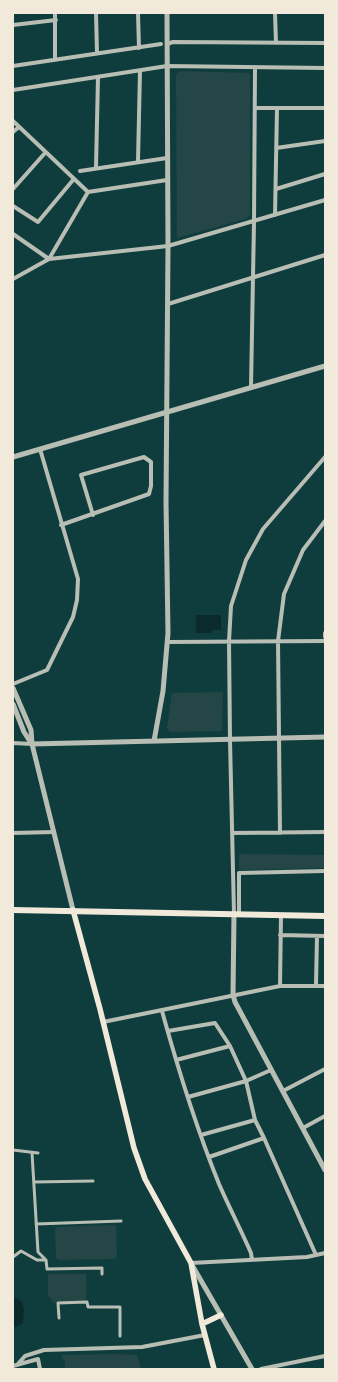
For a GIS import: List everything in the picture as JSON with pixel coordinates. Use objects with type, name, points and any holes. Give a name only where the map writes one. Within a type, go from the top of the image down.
[{"type":"main road","points":[[13,910],[325,916]]},
{"type":"main road","points":[[73,910],[103,1022],[134,1148],[148,1186],[191,1263],[202,1324],[214,1369]]},
{"type":"main road","points":[[202,1324],[221,1315]]},
{"type":"street","points":[[55,13],[55,60]]},
{"type":"street","points":[[96,13],[97,53]]},
{"type":"street","points":[[138,13],[139,48]]},
{"type":"street","points":[[154,741],[163,691],[168,642],[167,13]]},
{"type":"street","points":[[275,13],[276,43]]},
{"type":"street","points":[[13,25],[56,20]]},
{"type":"street","points":[[167,44],[173,42],[325,43]]},
{"type":"street","points":[[13,66],[161,44]]},
{"type":"street","points":[[13,90],[167,66],[325,68]]},
{"type":"street","points":[[251,387],[254,277],[254,68]]},
{"type":"street","points":[[138,161],[140,71]]},
{"type":"street","points":[[96,167],[98,77]]},
{"type":"street","points":[[255,108],[325,108]]},
{"type":"street","points":[[275,215],[277,108]]},
{"type":"street","points":[[13,121],[73,180],[88,192],[167,180]]},
{"type":"street","points":[[13,132],[19,126]]},
{"type":"street","points":[[276,148],[325,142]]},
{"type":"street","points":[[13,189],[45,153]]},
{"type":"street","points":[[80,171],[96,167],[167,158]]},
{"type":"street","points":[[276,189],[325,174]]},
{"type":"street","points":[[13,206],[38,222],[73,180]]},
{"type":"street","points":[[49,259],[88,192]]},
{"type":"street","points":[[13,279],[49,259],[168,246],[325,200]]},
{"type":"street","points":[[13,234],[49,259]]},
{"type":"street","points":[[168,304],[325,255]]},
{"type":"street","points":[[13,457],[325,366]]},
{"type":"street","points":[[13,684],[47,670],[73,617],[78,600],[78,579],[40,449]]},
{"type":"street","points":[[61,525],[93,515],[149,494],[151,486],[151,462],[144,456],[81,475],[93,515]]},
{"type":"street","points":[[236,914],[232,833],[230,740],[229,641],[232,606],[246,560],[263,529],[325,457]]},
{"type":"street","points":[[280,833],[278,641],[284,594],[303,550],[325,521]]},
{"type":"street","points":[[168,642],[325,640]]},
{"type":"street","points":[[13,688],[30,730],[32,744],[73,910]]},
{"type":"street","points":[[13,704],[24,732],[32,744]]},
{"type":"street","points":[[13,743],[32,744],[325,737]]},
{"type":"street","points":[[13,833],[54,832]]},
{"type":"street","points":[[232,833],[325,832]]},
{"type":"street","points":[[325,871],[240,873],[236,914],[233,995],[235,1002],[325,1170]]},
{"type":"street","points":[[280,986],[281,915]]},
{"type":"street","points":[[280,935],[325,936]]},
{"type":"street","points":[[316,985],[317,936]]},
{"type":"street","points":[[103,1022],[280,986],[325,986]]},
{"type":"street","points":[[162,1011],[176,1060],[201,1135],[219,1184],[251,1252],[252,1260]]},
{"type":"street","points":[[168,1031],[215,1023],[230,1046],[246,1082],[255,1120],[316,1255]]},
{"type":"street","points":[[176,1060],[230,1046]]},
{"type":"street","points":[[283,1091],[325,1069]]},
{"type":"street","points":[[188,1097],[246,1082],[272,1070]]},
{"type":"street","points":[[303,1128],[325,1116]]},
{"type":"street","points":[[201,1135],[255,1120]]},
{"type":"street","points":[[209,1157],[264,1138]]},
{"type":"street","points":[[13,1150],[38,1153]]},
{"type":"street","points":[[32,1153],[38,1252],[46,1260],[47,1269],[102,1268],[102,1274]]},
{"type":"street","points":[[34,1182],[93,1181]]},
{"type":"street","points":[[36,1224],[121,1221]]},
{"type":"street","points":[[13,1257],[21,1251],[36,1260],[46,1260]]},
{"type":"street","points":[[252,1369],[191,1263],[307,1257],[325,1253]]},
{"type":"street","points":[[59,1318],[58,1303],[87,1302],[88,1308],[120,1307],[120,1336]]},
{"type":"street","points":[[16,1367],[26,1356],[44,1350],[142,1347],[205,1335]]},
{"type":"street","points":[[261,1369],[325,1356]]},
{"type":"street","points":[[16,1367],[38,1359],[40,1369]]},
{"type":"shaded area","points":[[180,71],[250,73],[250,215],[246,219],[177,238],[176,74]]},
{"type":"shaded area","points":[[196,615],[221,615],[221,630],[212,630],[212,633],[196,633]]},
{"type":"shaded area","points":[[223,692],[222,731],[170,732],[167,728],[172,693]]},
{"type":"shaded area","points":[[239,854],[325,855],[325,868],[239,870]]},
{"type":"shaded area","points":[[114,1225],[116,1227],[117,1255],[115,1259],[59,1260],[56,1258],[55,1229],[57,1227]]},
{"type":"shaded area","points":[[48,1274],[86,1274],[86,1303],[54,1303],[48,1295]]},
{"type":"shaded area","points":[[13,1296],[22,1302],[24,1310],[23,1323],[13,1328]]},
{"type":"shaded area","points":[[61,1355],[137,1355],[141,1369],[65,1369],[65,1362]]}]
